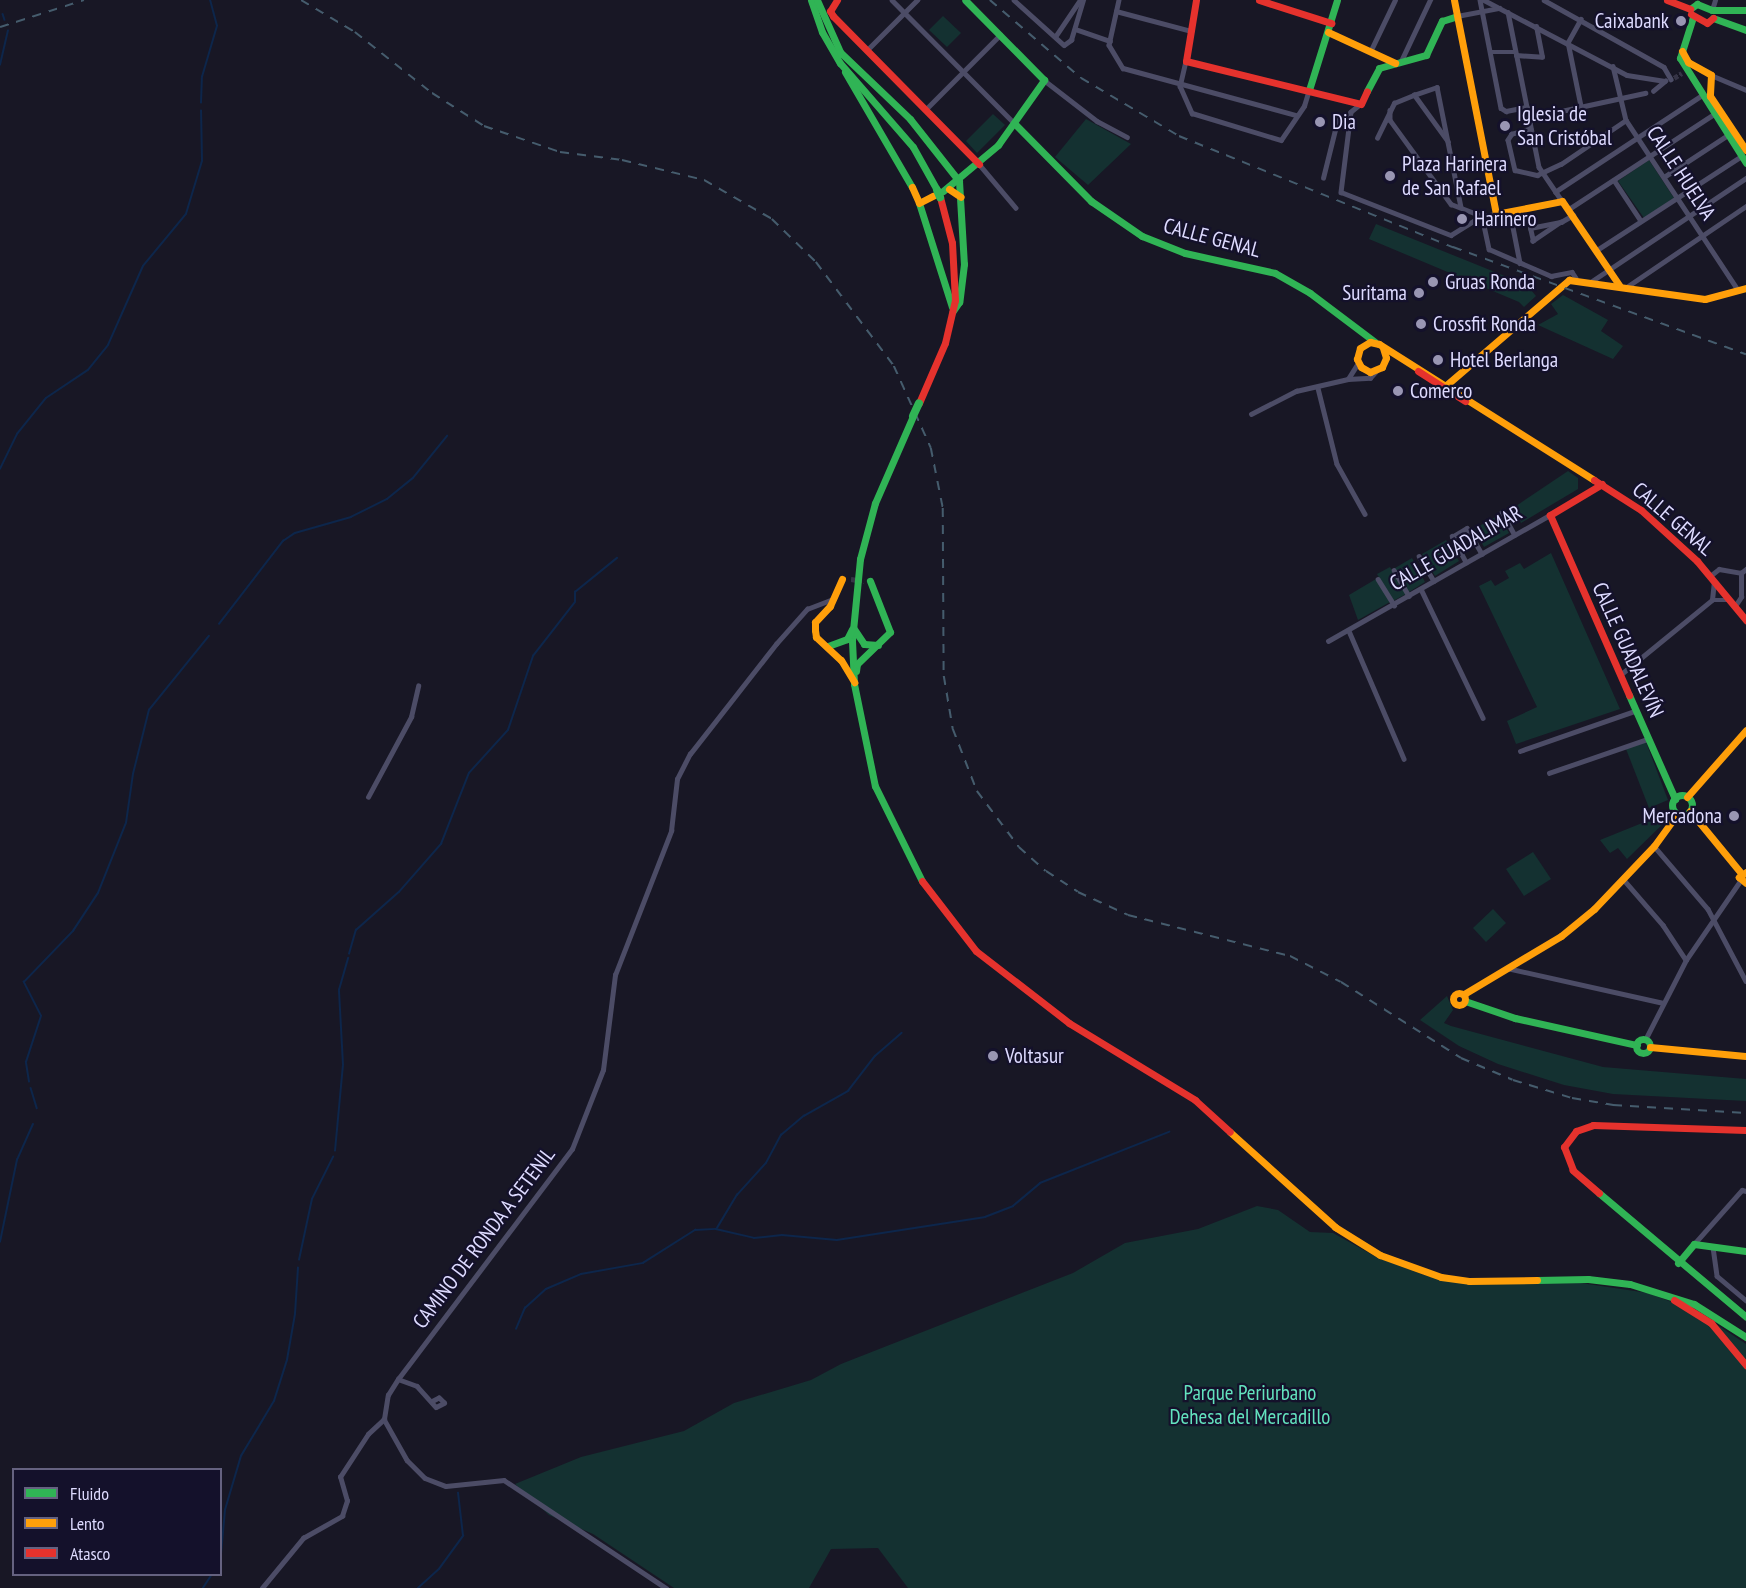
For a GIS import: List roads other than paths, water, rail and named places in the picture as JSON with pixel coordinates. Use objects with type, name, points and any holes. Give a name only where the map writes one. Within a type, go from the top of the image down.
[{"type":"main road","points":[[810,0],[822,32],[912,187],[953,311]]},
{"type":"main road","points":[[817,0],[850,72]]},
{"type":"main road","points":[[837,0],[830,11],[979,164]]},
{"type":"main road","points":[[919,203],[941,193],[979,164],[1014,123],[1044,80],[966,0]]},
{"type":"main road","points":[[1196,0],[1186,61],[1361,104],[1379,68],[1426,55],[1442,21],[1457,16]]},
{"type":"main road","points":[[1259,0],[1331,22]]},
{"type":"main road","points":[[1309,90],[1337,0]]},
{"type":"main road","points":[[1454,0],[1496,214],[1562,201],[1609,269],[1623,285]]},
{"type":"main road","points":[[1666,0],[1707,23],[1713,14],[1746,10]]},
{"type":"main road","points":[[1744,156],[1706,95],[1686,69],[1682,46],[1691,13],[1697,4],[1746,30]]},
{"type":"main road","points":[[1328,32],[1398,62]]},
{"type":"main road","points":[[840,52],[910,119],[959,181],[963,275],[959,302],[953,311]]},
{"type":"main road","points":[[840,63],[913,147],[941,193],[953,255],[953,311],[941,356],[888,469],[866,534],[853,628],[854,684],[875,786],[900,842],[923,882],[976,951],[1069,1023],[1195,1100],[1335,1227],[1380,1255],[1441,1277],[1501,1283],[1588,1279],[1658,1290],[1694,1304],[1746,1337]]},
{"type":"main road","points":[[1686,69],[1711,75],[1706,95],[1714,114],[1744,156]]},
{"type":"main road","name":"CALLE GENAL","points":[[1014,123],[1091,201],[1142,236],[1185,253],[1275,273],[1310,293],[1354,329],[1375,342]]},
{"type":"main road","points":[[941,193],[961,197]]},
{"type":"main road","points":[[1448,386],[1538,310],[1561,285],[1576,278],[1705,299],[1743,291]]},
{"type":"main road","points":[[1354,329],[1358,363],[1365,370],[1379,369],[1386,358],[1383,348],[1375,342],[1365,344],[1357,353]]},
{"type":"main road","name":"CALLE GENAL","points":[[1383,348],[1448,386],[1643,512],[1712,579],[1746,620]]},
{"type":"main road","name":"CALLE GENAL","points":[[1379,369],[1400,361],[1448,386]]},
{"type":"main road","name":"CALLE GENAL","points":[[1418,371],[1450,395],[1471,403]]},
{"type":"main road","points":[[1436,379],[1461,373]]},
{"type":"main road","points":[[1461,373],[1457,382],[1461,395]]},
{"type":"main road","name":"CALLE GUADALIMAR","points":[[1550,515],[1602,484]]},
{"type":"main road","name":"CALLE GUADALEVÍN","points":[[1550,515],[1675,799]]},
{"type":"main road","points":[[842,579],[834,598],[815,622],[816,637],[828,646],[854,684]]},
{"type":"main road","points":[[854,684],[857,664],[890,632],[888,622],[871,593],[867,581]]},
{"type":"main road","points":[[853,628],[864,644],[879,644]]},
{"type":"main road","points":[[828,646],[847,639],[853,628]]},
{"type":"main road","points":[[1677,813],[1672,804],[1675,799],[1687,797],[1745,732]]},
{"type":"main road","points":[[1687,797],[1691,802],[1690,812],[1743,877]]},
{"type":"main road","points":[[1677,813],[1690,812]]},
{"type":"main road","points":[[1677,813],[1654,846],[1624,880],[1578,923],[1506,967],[1465,998],[1515,1018],[1636,1045],[1641,1053],[1647,1043],[1746,1056]]},
{"type":"main road","points":[[1746,1130],[1593,1125],[1576,1131],[1566,1143],[1565,1157],[1573,1170],[1678,1263],[1746,1317]]},
{"type":"main road","points":[[1678,1263],[1694,1244],[1746,1251]]},
{"type":"main road","points":[[1658,1290],[1711,1323],[1746,1365]]},
{"type":"street","points":[[892,0],[1014,123]]},
{"type":"street","points":[[867,50],[917,0]]},
{"type":"street","points":[[1018,1],[1054,37],[1068,44],[1075,29],[1082,0]]},
{"type":"street","points":[[1054,37],[1082,0]]},
{"type":"street","points":[[1119,0],[1110,41],[1111,54],[1123,68],[1180,86],[1296,115]]},
{"type":"street","points":[[1371,50],[1395,0]]},
{"type":"street","points":[[1398,62],[1430,0]]},
{"type":"street","points":[[1527,107],[1506,111],[1501,108],[1482,11],[1482,0],[1639,79],[1665,81]]},
{"type":"street","points":[[1544,0],[1665,68],[1673,78],[1665,81],[1653,91]]},
{"type":"street","points":[[1713,14],[1715,0]]},
{"type":"street","points":[[1457,16],[1499,8]]},
{"type":"street","points":[[1116,11],[1191,31]]},
{"type":"street","points":[[1508,12],[1531,129],[1542,172],[1562,201]]},
{"type":"street","points":[[1581,19],[1568,42],[1581,106]]},
{"type":"street","points":[[1490,52],[1542,57],[1536,27]]},
{"type":"street","points":[[1075,29],[1110,41]]},
{"type":"street","points":[[926,110],[1000,35]]},
{"type":"street","points":[[1186,61],[1180,86],[1187,108],[1200,117],[1281,140],[1304,106],[1309,90]]},
{"type":"street","name":"CALLE HUELVA","points":[[1613,66],[1626,120],[1702,236],[1743,291]]},
{"type":"street","points":[[1711,75],[1746,90]]},
{"type":"street","points":[[1044,80],[1097,121],[1127,137]]},
{"type":"street","points":[[1377,138],[1394,103],[1437,87],[1461,207]]},
{"type":"street","points":[[1529,118],[1645,93]]},
{"type":"street","points":[[1414,95],[1448,142]]},
{"type":"street","points":[[1555,192],[1706,95]]},
{"type":"street","points":[[1361,104],[1351,112],[1341,192],[1451,235],[1482,216],[1496,214]]},
{"type":"street","points":[[1390,110],[1390,120],[1451,204],[1482,216]]},
{"type":"street","points":[[1562,222],[1530,228],[1533,241],[1562,222],[1571,212],[1614,180],[1714,114]]},
{"type":"street","points":[[1323,178],[1338,118],[1350,120]]},
{"type":"street","points":[[1531,129],[1509,137],[1514,168],[1537,175],[1562,165],[1626,120]]},
{"type":"street","points":[[1664,177],[1728,135]]},
{"type":"street","points":[[1597,250],[1744,156]]},
{"type":"street","points":[[979,164],[1017,208]]},
{"type":"street","points":[[1592,280],[1746,178]]},
{"type":"street","points":[[1614,180],[1641,221]]},
{"type":"street","points":[[1623,285],[1746,206]]},
{"type":"street","points":[[1510,212],[1520,263]]},
{"type":"street","points":[[1482,216],[1489,249],[1551,276],[1572,272],[1576,278]]},
{"type":"street","points":[[1348,379],[1358,363]]},
{"type":"street","points":[[1251,414],[1296,391],[1318,388],[1348,379],[1370,378],[1379,369]]},
{"type":"street","points":[[1318,388],[1337,464],[1365,514]]},
{"type":"street","points":[[1502,512],[1515,535]]},
{"type":"street","name":"CALLE GUADALIMAR","points":[[1328,641],[1550,515]]},
{"type":"street","points":[[1466,563],[1452,537],[1467,528],[1482,554]]},
{"type":"street","points":[[1419,556],[1434,581]]},
{"type":"street","points":[[1620,675],[1712,600],[1732,603],[1741,597],[1744,571],[1719,569],[1712,579],[1712,600]]},
{"type":"street","points":[[1394,570],[1409,596]]},
{"type":"street","points":[[842,579],[851,579]]},
{"type":"street","points":[[1378,579],[1394,605]]},
{"type":"street","points":[[1421,589],[1483,718]]},
{"type":"street","name":"CAMINO DE RONDA A SETENIL","points":[[262,1588],[303,1538],[342,1516],[347,1501],[340,1477],[368,1434],[384,1419],[388,1395],[398,1379],[572,1149],[608,1052],[609,997],[615,975],[671,831],[677,779],[690,754],[807,609],[834,598]]},
{"type":"street","points":[[1349,631],[1404,759]]},
{"type":"street","points":[[368,797],[411,717],[418,686]]},
{"type":"street","points":[[1520,751],[1635,711]]},
{"type":"street","points":[[1549,773],[1647,739]]},
{"type":"street","points":[[1654,846],[1686,881],[1713,919],[1746,981]]},
{"type":"street","points":[[1647,1043],[1663,1003],[1686,960],[1743,877]]},
{"type":"street","points":[[1624,880],[1663,925],[1686,960]]},
{"type":"street","points":[[1506,967],[1663,1003]]},
{"type":"street","points":[[1694,1244],[1744,1190]]},
{"type":"street","points":[[1713,1247],[1717,1276],[1746,1300]]},
{"type":"street","points":[[398,1379],[417,1386],[433,1401]]},
{"type":"street","points":[[384,1419],[407,1460],[425,1478],[446,1486],[504,1480],[666,1588]]},
{"type":"waterway","points":[[201,103],[202,77],[217,26],[210,0]]},
{"type":"waterway","points":[[3,14],[5,20]]},
{"type":"waterway","points":[[0,65],[8,31]]},
{"type":"waterway","points":[[0,469],[17,434],[46,398],[88,370],[108,345],[143,266],[186,214],[202,161],[201,111]]},
{"type":"waterway","points":[[219,624],[283,541],[295,533],[351,517],[387,499],[413,478],[447,436]]},
{"type":"waterway","points":[[349,954],[356,930],[399,892],[441,844],[469,773],[508,730],[533,656],[575,602],[575,592],[617,558]]},
{"type":"waterway","points":[[29,1082],[26,1062],[41,1016],[24,982],[73,931],[98,893],[126,823],[133,774],[149,710],[209,636]]},
{"type":"waterway","points":[[335,1151],[343,1065],[339,990],[348,958]]},
{"type":"waterway","points":[[717,1228],[737,1195],[766,1163],[781,1135],[804,1116],[848,1091],[875,1056],[901,1033]]},
{"type":"waterway","points":[[31,1088],[37,1108]]},
{"type":"waterway","points":[[0,1242],[17,1160],[33,1124]]},
{"type":"waterway","points":[[516,1329],[525,1308],[546,1289],[581,1274],[643,1263],[695,1230],[716,1229],[754,1238],[782,1235],[837,1240],[985,1217],[1013,1206],[1040,1183],[1169,1132]]},
{"type":"waterway","points":[[299,1260],[312,1199],[333,1157]]},
{"type":"waterway","points":[[222,1543],[225,1510],[241,1456],[274,1401],[287,1360],[295,1314],[298,1268]]},
{"type":"waterway","points":[[418,1588],[439,1569],[463,1536],[458,1493]]},
{"type":"waterway","points":[[203,1588],[211,1576]]},
{"type":"tunnel","points":[[1674,78],[1682,73]]},
{"type":"tunnel","points":[[851,579],[864,581]]},
{"type":"railway","points":[[0,27],[84,0]]},
{"type":"railway","points":[[301,0],[355,32],[432,93],[484,126],[560,152],[622,160],[704,180],[772,219],[816,262],[894,366],[931,448],[943,508],[944,676],[953,729],[977,791],[1019,847],[1046,871],[1078,892],[1128,915],[1290,956],[1341,982],[1461,1058],[1513,1080],[1572,1098],[1613,1105],[1746,1113]]},
{"type":"railway","points":[[990,0],[1081,78],[1179,136],[1453,247],[1746,354]]},
{"type":"place","name":"Caixabank","points":[[1681,21]]},
{"type":"place","name":"Dia","points":[[1320,122]]},
{"type":"place","name":"Iglesia de San Cristóbal","points":[[1505,126]]},
{"type":"place","name":"Plaza Harinera de San Rafael","points":[[1390,176]]},
{"type":"place","name":"Harinero","points":[[1462,219]]},
{"type":"place","name":"Gruas Ronda","points":[[1433,282]]},
{"type":"place","name":"Suritama","points":[[1419,293]]},
{"type":"place","name":"Crossfit Ronda","points":[[1421,324]]},
{"type":"place","name":"Hotel Berlanga","points":[[1438,360]]},
{"type":"place","name":"Comerco","points":[[1398,391]]},
{"type":"place","name":"Mercadona","points":[[1734,816]]},
{"type":"place","name":"Voltasur","points":[[993,1056]]},
{"type":"park label","name":"Parque Periurbano Dehesa del Mercadillo","points":[[1250,1405]]}]
